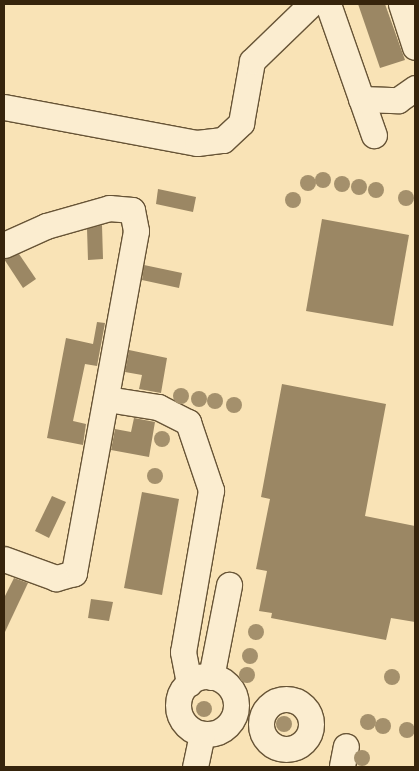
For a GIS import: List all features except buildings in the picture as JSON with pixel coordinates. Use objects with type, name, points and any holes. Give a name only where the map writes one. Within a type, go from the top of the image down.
[{"type":"street","points":[[4,107],[197,143],[224,140],[241,123],[252,60],[311,4]]},
{"type":"street","points":[[328,4],[374,135]]},
{"type":"street","points":[[401,4],[415,47]]},
{"type":"street","points":[[361,100],[398,100],[415,88]]},
{"type":"street","points":[[4,245],[46,226],[108,208],[132,210],[136,231],[74,573],[56,578],[4,559]]},
{"type":"street","points":[[107,399],[158,407],[188,422],[211,490],[182,652],[200,680],[230,688],[233,713],[222,730],[202,734],[185,724],[179,714],[182,691],[200,680],[229,585]]},
{"type":"street","points":[[233,713],[264,717]]},
{"type":"street","points":[[195,767],[202,734]]}]
